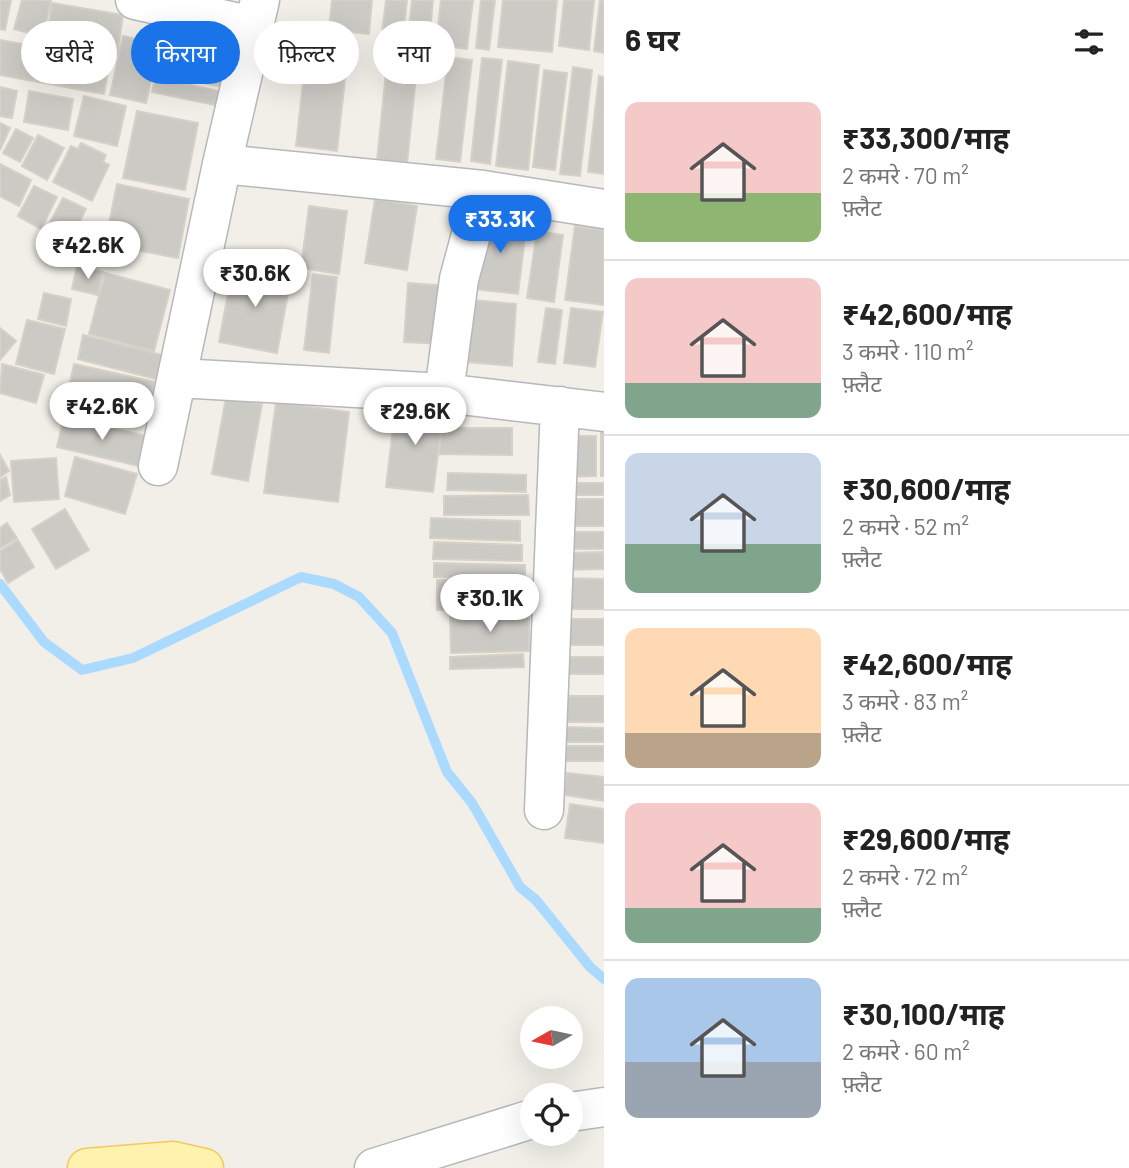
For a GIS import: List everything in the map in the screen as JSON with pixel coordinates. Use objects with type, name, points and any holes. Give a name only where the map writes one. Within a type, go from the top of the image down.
[{"type":"main road","points":[[87,1168],[173,1161],[204,1168]]},
{"type":"street","points":[[137,0],[257,13],[158,466]]},
{"type":"street","points":[[222,164],[483,190],[573,202],[604,209]]},
{"type":"street","points":[[444,393],[459,279],[483,190]]},
{"type":"street","points":[[178,378],[444,393],[604,412]]},
{"type":"street","points":[[544,810],[560,406]]},
{"type":"street","points":[[583,1110],[604,1107]]},
{"type":"street","points":[[374,1168],[520,1122]]},
{"type":"building","points":[[0,0],[11,0],[5,30],[0,29]]},
{"type":"building","points":[[22,0],[51,0],[46,21],[21,21],[21,31],[14,29]]},
{"type":"building","points":[[332,0],[372,0],[369,34],[359,33],[359,21],[330,21]]},
{"type":"building","points":[[386,0],[407,0],[405,21],[383,21]]},
{"type":"building","points":[[412,0],[433,0],[431,21],[410,21]]},
{"type":"building","points":[[441,0],[473,0],[467,49],[455,47],[455,21],[439,21]]},
{"type":"building","points":[[481,0],[495,0],[489,50],[476,48]]},
{"type":"building","points":[[503,0],[557,0],[552,52],[498,47]]},
{"type":"building","points":[[564,0],[594,0],[589,50],[559,46]]},
{"type":"building","points":[[600,0],[604,0],[604,53],[594,51]]},
{"type":"building","points":[[52,3],[123,15],[117,55],[117,21],[49,21]]},
{"type":"building","points":[[123,36],[131,38],[131,84],[150,84],[146,103],[110,95],[112,84],[117,84],[117,63]]},
{"type":"building","points":[[0,40],[21,44],[21,79],[0,75]]},
{"type":"building","points":[[455,58],[472,60],[460,162],[436,159],[445,84],[455,84]]},
{"type":"building","points":[[482,58],[502,60],[490,164],[471,161]]},
{"type":"building","points":[[508,61],[539,65],[528,170],[496,166]]},
{"type":"building","points":[[573,67],[592,70],[580,176],[560,174]]},
{"type":"building","points":[[544,70],[567,73],[555,170],[533,167]]},
{"type":"building","points":[[599,76],[604,77],[604,174],[588,172]]},
{"type":"building","points":[[49,84],[106,84],[104,94]]},
{"type":"building","points":[[154,84],[187,84],[223,92],[220,106],[152,92]]},
{"type":"building","points":[[208,84],[234,84],[233,89]]},
{"type":"building","points":[[303,84],[344,84],[337,151],[296,146]]},
{"type":"building","points":[[385,84],[415,84],[406,173],[376,170]]},
{"type":"building","points":[[0,87],[17,91],[12,118],[0,116]]},
{"type":"building","points":[[29,91],[73,99],[68,130],[24,122]]},
{"type":"building","points":[[84,96],[126,106],[117,146],[74,136]]},
{"type":"building","points":[[137,111],[198,123],[185,190],[123,178]]},
{"type":"building","points":[[0,123],[10,128],[0,150]]},
{"type":"building","points":[[16,129],[33,138],[20,162],[3,153]]},
{"type":"building","points":[[38,135],[64,148],[47,180],[22,166]]},
{"type":"building","points":[[81,143],[106,155],[103,162],[109,165],[92,201],[53,182],[71,146],[78,149]]},
{"type":"building","points":[[0,164],[31,180],[19,206],[0,196]]},
{"type":"building","points":[[117,184],[189,199],[178,258],[105,244]]},
{"type":"building","points":[[34,186],[57,197],[41,229],[18,216]]},
{"type":"building","points":[[63,198],[86,209],[71,240],[47,228]]},
{"type":"building","points":[[375,199],[417,206],[407,270],[365,263]]},
{"type":"building","points":[[309,206],[347,211],[339,274],[301,268]]},
{"type":"building","points":[[482,217],[527,222],[518,294],[474,289]]},
{"type":"building","points":[[575,226],[604,230],[604,305],[565,300]]},
{"type":"building","points":[[537,231],[563,235],[554,302],[527,298]]},
{"type":"building","points":[[77,266],[103,272],[98,295],[72,289]]},
{"type":"building","points":[[233,266],[291,277],[277,353],[219,342]]},
{"type":"building","points":[[105,273],[170,290],[154,351],[89,334]]},
{"type":"building","points":[[313,274],[337,277],[329,353],[304,350]]},
{"type":"building","points":[[408,283],[448,286],[444,344],[404,342]]},
{"type":"building","points":[[44,293],[71,299],[66,326],[38,319]]},
{"type":"building","points":[[473,300],[516,304],[512,366],[468,362]]},
{"type":"building","points":[[546,308],[562,310],[555,364],[538,362]]},
{"type":"building","points":[[571,308],[603,312],[595,367],[564,363]]},
{"type":"building","points":[[27,320],[65,329],[54,374],[16,364]]},
{"type":"building","points":[[0,328],[16,341],[0,360]]},
{"type":"building","points":[[83,335],[162,355],[156,379],[78,359]]},
{"type":"building","points":[[2,364],[44,375],[36,403],[0,393]]},
{"type":"building","points":[[74,364],[155,382],[147,419],[66,401]]},
{"type":"building","points":[[226,398],[262,404],[248,481],[212,474]]},
{"type":"building","points":[[276,402],[349,412],[338,502],[264,493]]},
{"type":"building","points":[[396,403],[444,408],[433,492],[386,487]]},
{"type":"building","points":[[64,417],[146,436],[139,466],[57,447]]},
{"type":"building","points":[[442,428],[512,428],[512,455],[439,454]]},
{"type":"building","points":[[601,429],[604,429],[604,476],[601,476]]},
{"type":"building","points":[[559,436],[596,436],[596,476],[559,477]]},
{"type":"building","points":[[0,455],[9,471],[0,477]]},
{"type":"building","points":[[75,457],[137,474],[125,514],[65,496]]},
{"type":"building","points":[[56,458],[59,499],[14,502],[11,461]]},
{"type":"building","points":[[448,473],[526,475],[526,492],[447,490]]},
{"type":"building","points":[[6,477],[10,495],[0,501],[0,480]]},
{"type":"building","points":[[560,483],[604,483],[604,495],[560,495]]},
{"type":"building","points":[[528,495],[529,515],[444,515],[444,496]]},
{"type":"building","points":[[557,499],[604,499],[604,526],[557,526]]},
{"type":"building","points":[[65,509],[89,550],[56,569],[32,529]]},
{"type":"building","points":[[431,518],[520,521],[520,541],[430,538]]},
{"type":"building","points":[[7,523],[17,538],[0,548],[0,528]]},
{"type":"building","points":[[569,532],[604,532],[604,549],[569,549]]},
{"type":"building","points":[[18,540],[34,567],[8,583],[0,569],[0,551]]},
{"type":"building","points":[[434,542],[522,545],[522,561],[433,559]]},
{"type":"building","points":[[604,552],[604,569],[561,570],[561,553]]},
{"type":"building","points":[[434,563],[525,565],[525,579],[434,577]]},
{"type":"building","points":[[563,578],[604,579],[604,609],[564,609]]},
{"type":"building","points":[[437,580],[525,581],[525,611],[437,610]]},
{"type":"building","points":[[529,615],[529,651],[451,653],[450,616]]},
{"type":"building","points":[[564,619],[604,619],[604,645],[564,645]]},
{"type":"building","points":[[523,654],[524,667],[450,669],[450,657]]},
{"type":"building","points":[[552,657],[604,657],[604,674],[552,674]]},
{"type":"building","points":[[557,696],[604,696],[604,722],[558,722]]},
{"type":"building","points":[[561,727],[604,728],[604,742],[561,742]]},
{"type":"building","points":[[563,746],[604,746],[604,761],[563,761]]},
{"type":"building","points":[[567,773],[604,777],[604,801],[564,795]]},
{"type":"building","points":[[570,804],[604,809],[604,843],[565,838]]},
{"type":"waterway","points":[[0,584],[44,642],[82,670],[133,658],[301,577],[334,584],[359,597],[392,633],[447,772],[472,803],[520,887],[536,900],[590,967],[604,979]]}]
